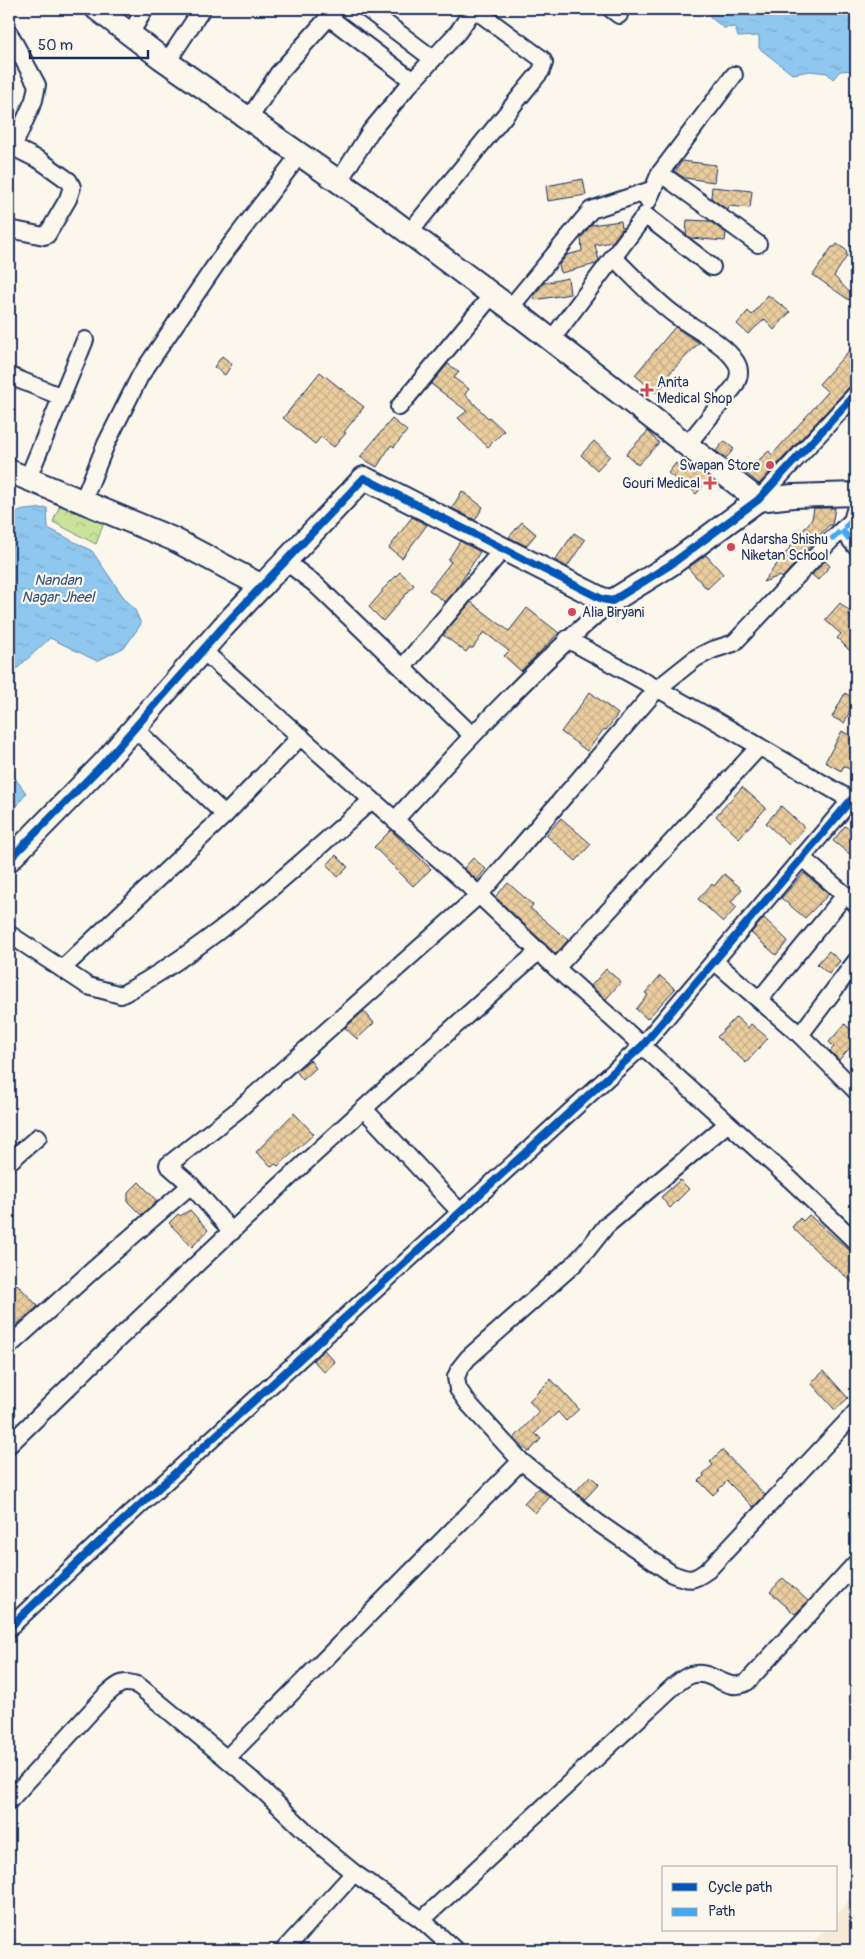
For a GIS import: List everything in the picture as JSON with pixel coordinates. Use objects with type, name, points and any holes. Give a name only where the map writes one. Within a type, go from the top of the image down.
[{"type":"street","points":[[130,34],[145,9]]},
{"type":"street","points":[[167,62],[202,9]]},
{"type":"street","points":[[366,9],[433,59]]},
{"type":"street","points":[[339,181],[370,132],[458,32],[472,10],[542,59],[543,67],[541,71],[409,233]]},
{"type":"street","points":[[103,11],[167,62],[339,181],[552,339],[758,500],[793,496],[856,494]]},
{"type":"street","points":[[249,119],[278,74],[312,34],[333,13],[413,81]]},
{"type":"street","points":[[9,33],[37,85],[34,100],[11,151],[41,161],[69,181],[72,187],[68,199],[47,235],[9,229]]},
{"type":"street","points":[[552,339],[644,215],[651,190],[660,173],[734,75]]},
{"type":"street","points":[[83,501],[106,444],[140,376],[219,260],[300,154]]},
{"type":"street","points":[[660,173],[758,244]]},
{"type":"street","points":[[399,407],[591,210],[651,190]]},
{"type":"street","points":[[644,215],[712,267]]},
{"type":"street","points":[[613,257],[675,315],[724,349],[739,368],[739,380],[687,445]]},
{"type":"street","points":[[85,340],[62,397],[18,474],[173,538],[262,586]]},
{"type":"street","points":[[10,376],[62,397]]},
{"type":"street","points":[[395,820],[472,735],[567,640],[612,601],[670,565],[758,500],[856,394]]},
{"type":"street","points":[[9,860],[103,764],[202,650],[364,478],[503,550],[602,599],[612,601]]},
{"type":"street","points":[[232,1232],[191,1185],[168,1165],[238,1110],[479,894],[657,689],[696,658],[712,650],[734,643],[852,521],[856,507]]},
{"type":"street","points":[[842,530],[856,547]]},
{"type":"street","points":[[403,667],[503,550]]},
{"type":"street","points":[[285,561],[315,584],[472,735]]},
{"type":"street","points":[[9,1628],[94,1546],[642,1046],[801,857],[854,802],[759,746],[567,640]]},
{"type":"street","points":[[202,650],[479,894],[556,968],[855,1240]]},
{"type":"street","points":[[134,728],[225,815]]},
{"type":"street","points":[[62,969],[225,815],[301,736]]},
{"type":"street","points":[[556,968],[759,746]]},
{"type":"street","points":[[9,934],[88,986],[121,996],[157,976],[217,932],[372,800]]},
{"type":"street","points":[[760,999],[851,900],[801,857]]},
{"type":"street","points":[[9,1445],[127,1329],[430,1047],[539,952]]},
{"type":"street","points":[[714,961],[800,1035],[856,1090]]},
{"type":"street","points":[[800,1035],[856,961]]},
{"type":"street","points":[[364,1109],[461,1213]]},
{"type":"street","points":[[727,1124],[606,1226],[574,1264],[468,1358],[456,1377],[458,1390],[521,1461],[597,1522],[672,1574],[685,1579],[695,1579],[708,1570],[856,1412]]},
{"type":"street","points":[[9,1162],[38,1137]]},
{"type":"street","points":[[9,1346],[191,1185]]},
{"type":"street","points":[[227,1758],[521,1461]]},
{"type":"street","points":[[422,1920],[684,1679],[692,1674],[702,1674],[734,1686],[747,1682],[856,1563]]},
{"type":"street","points":[[9,1801],[105,1696],[120,1683],[128,1682],[139,1686],[227,1758],[320,1845],[354,1873],[422,1920],[455,1950]]},
{"type":"street","points":[[284,1950],[354,1873]]},
{"type":"shaded area","points":[[856,1892],[856,1950],[807,1950],[822,1932],[838,1932],[838,1913]]},
{"type":"green space","points":[[62,500],[105,520],[96,544],[53,522]]},
{"type":"water","points":[[708,9],[856,9],[856,70],[840,71],[833,79],[827,73],[810,71],[792,74],[759,48],[759,36],[738,37],[735,27],[724,28],[711,18]]},
{"type":"water","name":"Nandan Nagar Jheel","points":[[47,508],[48,528],[92,551],[122,595],[135,610],[141,624],[125,647],[97,661],[50,638],[9,676],[9,514],[24,510]]},
{"type":"water","points":[[9,770],[26,793],[9,818]]},
{"type":"building","points":[[682,161],[716,165],[714,182],[685,178],[675,172]]},
{"type":"building","points":[[583,179],[586,195],[548,201],[546,186]]},
{"type":"building","points":[[712,187],[752,191],[750,208],[729,206],[728,210],[711,198]]},
{"type":"building","points":[[687,220],[709,221],[726,233],[725,241],[690,238],[686,234]]},
{"type":"building","points":[[621,221],[622,229],[612,242],[595,245],[599,260],[596,264],[561,273],[559,265],[567,255],[582,251],[581,238],[591,225]]},
{"type":"building","points":[[837,244],[846,250],[847,256],[834,276],[853,296],[849,300],[813,275],[832,247],[835,247]]},
{"type":"building","points":[[568,278],[570,294],[535,300],[534,295],[544,283]]},
{"type":"building","points":[[768,295],[790,312],[774,330],[765,319],[748,334],[737,324],[748,311],[752,315]]},
{"type":"building","points":[[675,327],[699,343],[669,374],[668,380],[656,393],[635,375]]},
{"type":"building","points":[[856,343],[856,384],[849,387],[759,484],[745,472],[769,451],[772,455],[828,392],[819,384]]},
{"type":"building","points":[[222,356],[232,364],[225,375],[214,367]]},
{"type":"building","points":[[448,364],[459,372],[454,378],[469,389],[465,394],[488,418],[504,431],[488,447],[458,418],[467,411],[431,384]]},
{"type":"building","points":[[320,372],[364,407],[334,447],[321,437],[315,444],[283,418]]},
{"type":"building","points":[[392,419],[407,431],[394,447],[391,445],[377,467],[360,457]]},
{"type":"building","points":[[648,431],[659,443],[638,465],[626,454]]},
{"type":"building","points":[[594,441],[610,456],[597,470],[581,455]]},
{"type":"building","points":[[724,441],[734,449],[726,458],[716,451]]},
{"type":"building","points":[[684,459],[709,479],[696,494],[685,483],[683,485],[668,473],[676,463],[679,466]]},
{"type":"building","points":[[462,491],[483,507],[475,520],[452,508]]},
{"type":"building","points":[[814,508],[835,508],[832,525],[829,525],[782,578],[780,576],[763,582],[812,519]]},
{"type":"building","points":[[412,517],[427,525],[402,558],[389,548]]},
{"type":"building","points":[[522,522],[536,534],[526,546],[509,537]]},
{"type":"building","points":[[574,533],[585,540],[567,567],[555,560]]},
{"type":"building","points":[[460,541],[480,552],[456,590],[445,602],[429,590],[451,562],[448,560]]},
{"type":"building","points":[[706,555],[723,574],[707,589],[688,568]]},
{"type":"building","points":[[825,561],[830,566],[818,580],[812,575]]},
{"type":"building","points":[[400,572],[414,585],[383,621],[369,607],[382,590]]},
{"type":"building","points":[[471,602],[509,631],[527,608],[559,633],[521,671],[504,656],[509,651],[484,632],[473,648],[469,648],[466,652],[443,635]]},
{"type":"building","points":[[840,603],[856,621],[856,657],[837,638],[841,634],[825,620]]},
{"type":"building","points":[[590,692],[618,714],[587,751],[561,732]]},
{"type":"building","points":[[845,693],[856,700],[844,723],[832,717]]},
{"type":"building","points":[[842,731],[856,739],[856,773],[844,766],[841,771],[825,762]]},
{"type":"building","points":[[742,787],[766,808],[739,838],[716,816]]},
{"type":"building","points":[[781,806],[805,828],[789,845],[766,823]]},
{"type":"building","points":[[561,818],[591,844],[576,861],[546,835]]},
{"type":"building","points":[[845,826],[856,835],[856,859],[833,841]]},
{"type":"building","points":[[391,830],[431,869],[413,886],[374,847]]},
{"type":"building","points":[[336,855],[348,867],[338,877],[327,865]]},
{"type":"building","points":[[473,858],[486,869],[477,880],[464,868]]},
{"type":"building","points":[[804,873],[829,894],[805,918],[781,898]]},
{"type":"building","points":[[724,874],[742,889],[731,902],[737,907],[723,922],[698,899],[712,884],[714,886]]},
{"type":"building","points":[[508,883],[533,905],[530,908],[568,940],[556,954],[495,897]]},
{"type":"building","points":[[764,918],[788,941],[776,955],[751,933]]},
{"type":"building","points":[[829,951],[840,961],[829,974],[817,964]]},
{"type":"building","points":[[606,969],[621,982],[606,999],[591,986]]},
{"type":"building","points":[[660,976],[675,989],[647,1019],[636,1009],[648,995],[645,993]]},
{"type":"building","points":[[364,1011],[374,1023],[357,1039],[345,1028]]},
{"type":"building","points":[[736,1017],[748,1028],[751,1024],[768,1038],[746,1063],[717,1037]]},
{"type":"building","points":[[845,1024],[856,1035],[856,1041],[839,1060],[830,1051],[834,1047],[829,1042]]},
{"type":"building","points":[[310,1060],[316,1068],[303,1080],[296,1071]]},
{"type":"building","points":[[294,1113],[314,1134],[278,1166],[275,1164],[272,1167],[256,1152]]},
{"type":"building","points":[[680,1180],[689,1189],[670,1208],[661,1197]]},
{"type":"building","points":[[139,1182],[157,1201],[141,1215],[128,1202],[128,1193]]},
{"type":"building","points":[[190,1210],[208,1230],[192,1247],[169,1223],[178,1214],[180,1216]]},
{"type":"building","points":[[809,1215],[856,1256],[856,1285],[825,1259],[792,1227],[800,1218],[803,1221]]},
{"type":"building","points":[[17,1284],[38,1306],[11,1330],[9,1328],[9,1291]]},
{"type":"building","points":[[324,1350],[335,1362],[324,1372],[313,1360]]},
{"type":"building","points":[[824,1371],[848,1398],[835,1410],[811,1383]]},
{"type":"building","points":[[551,1379],[579,1409],[566,1421],[558,1412],[535,1433],[541,1439],[529,1452],[514,1438],[539,1412],[529,1401]]},
{"type":"building","points":[[722,1450],[765,1495],[753,1507],[727,1481],[713,1495],[699,1481],[704,1476],[703,1474],[713,1465],[710,1462]]},
{"type":"building","points":[[590,1476],[599,1484],[585,1499],[575,1492]]},
{"type":"building","points":[[538,1488],[550,1497],[535,1513],[524,1503]]},
{"type":"building","points":[[783,1578],[808,1601],[795,1614],[770,1592]]},
{"type":"marked path","points":[[831,540],[852,521],[856,507]]},
{"type":"marked path","points":[[842,530],[856,547]]},
{"type":"cycle path","points":[[9,860],[103,764],[223,627],[364,478],[602,599],[612,601],[670,565],[758,500],[856,394]]},
{"type":"cycle path","points":[[9,1628],[94,1547],[642,1046],[851,800]]},
{"type":"place","name":"Anita Medical Shop","points":[[647,390]]},
{"type":"place","name":"Swapan Store","points":[[770,465]]},
{"type":"place","name":"Gouri Medical","points":[[710,483]]},
{"type":"place","name":"Adarsha Shishu Niketan School","points":[[731,547]]},
{"type":"place","name":"Alia Biryani","points":[[572,612]]}]
